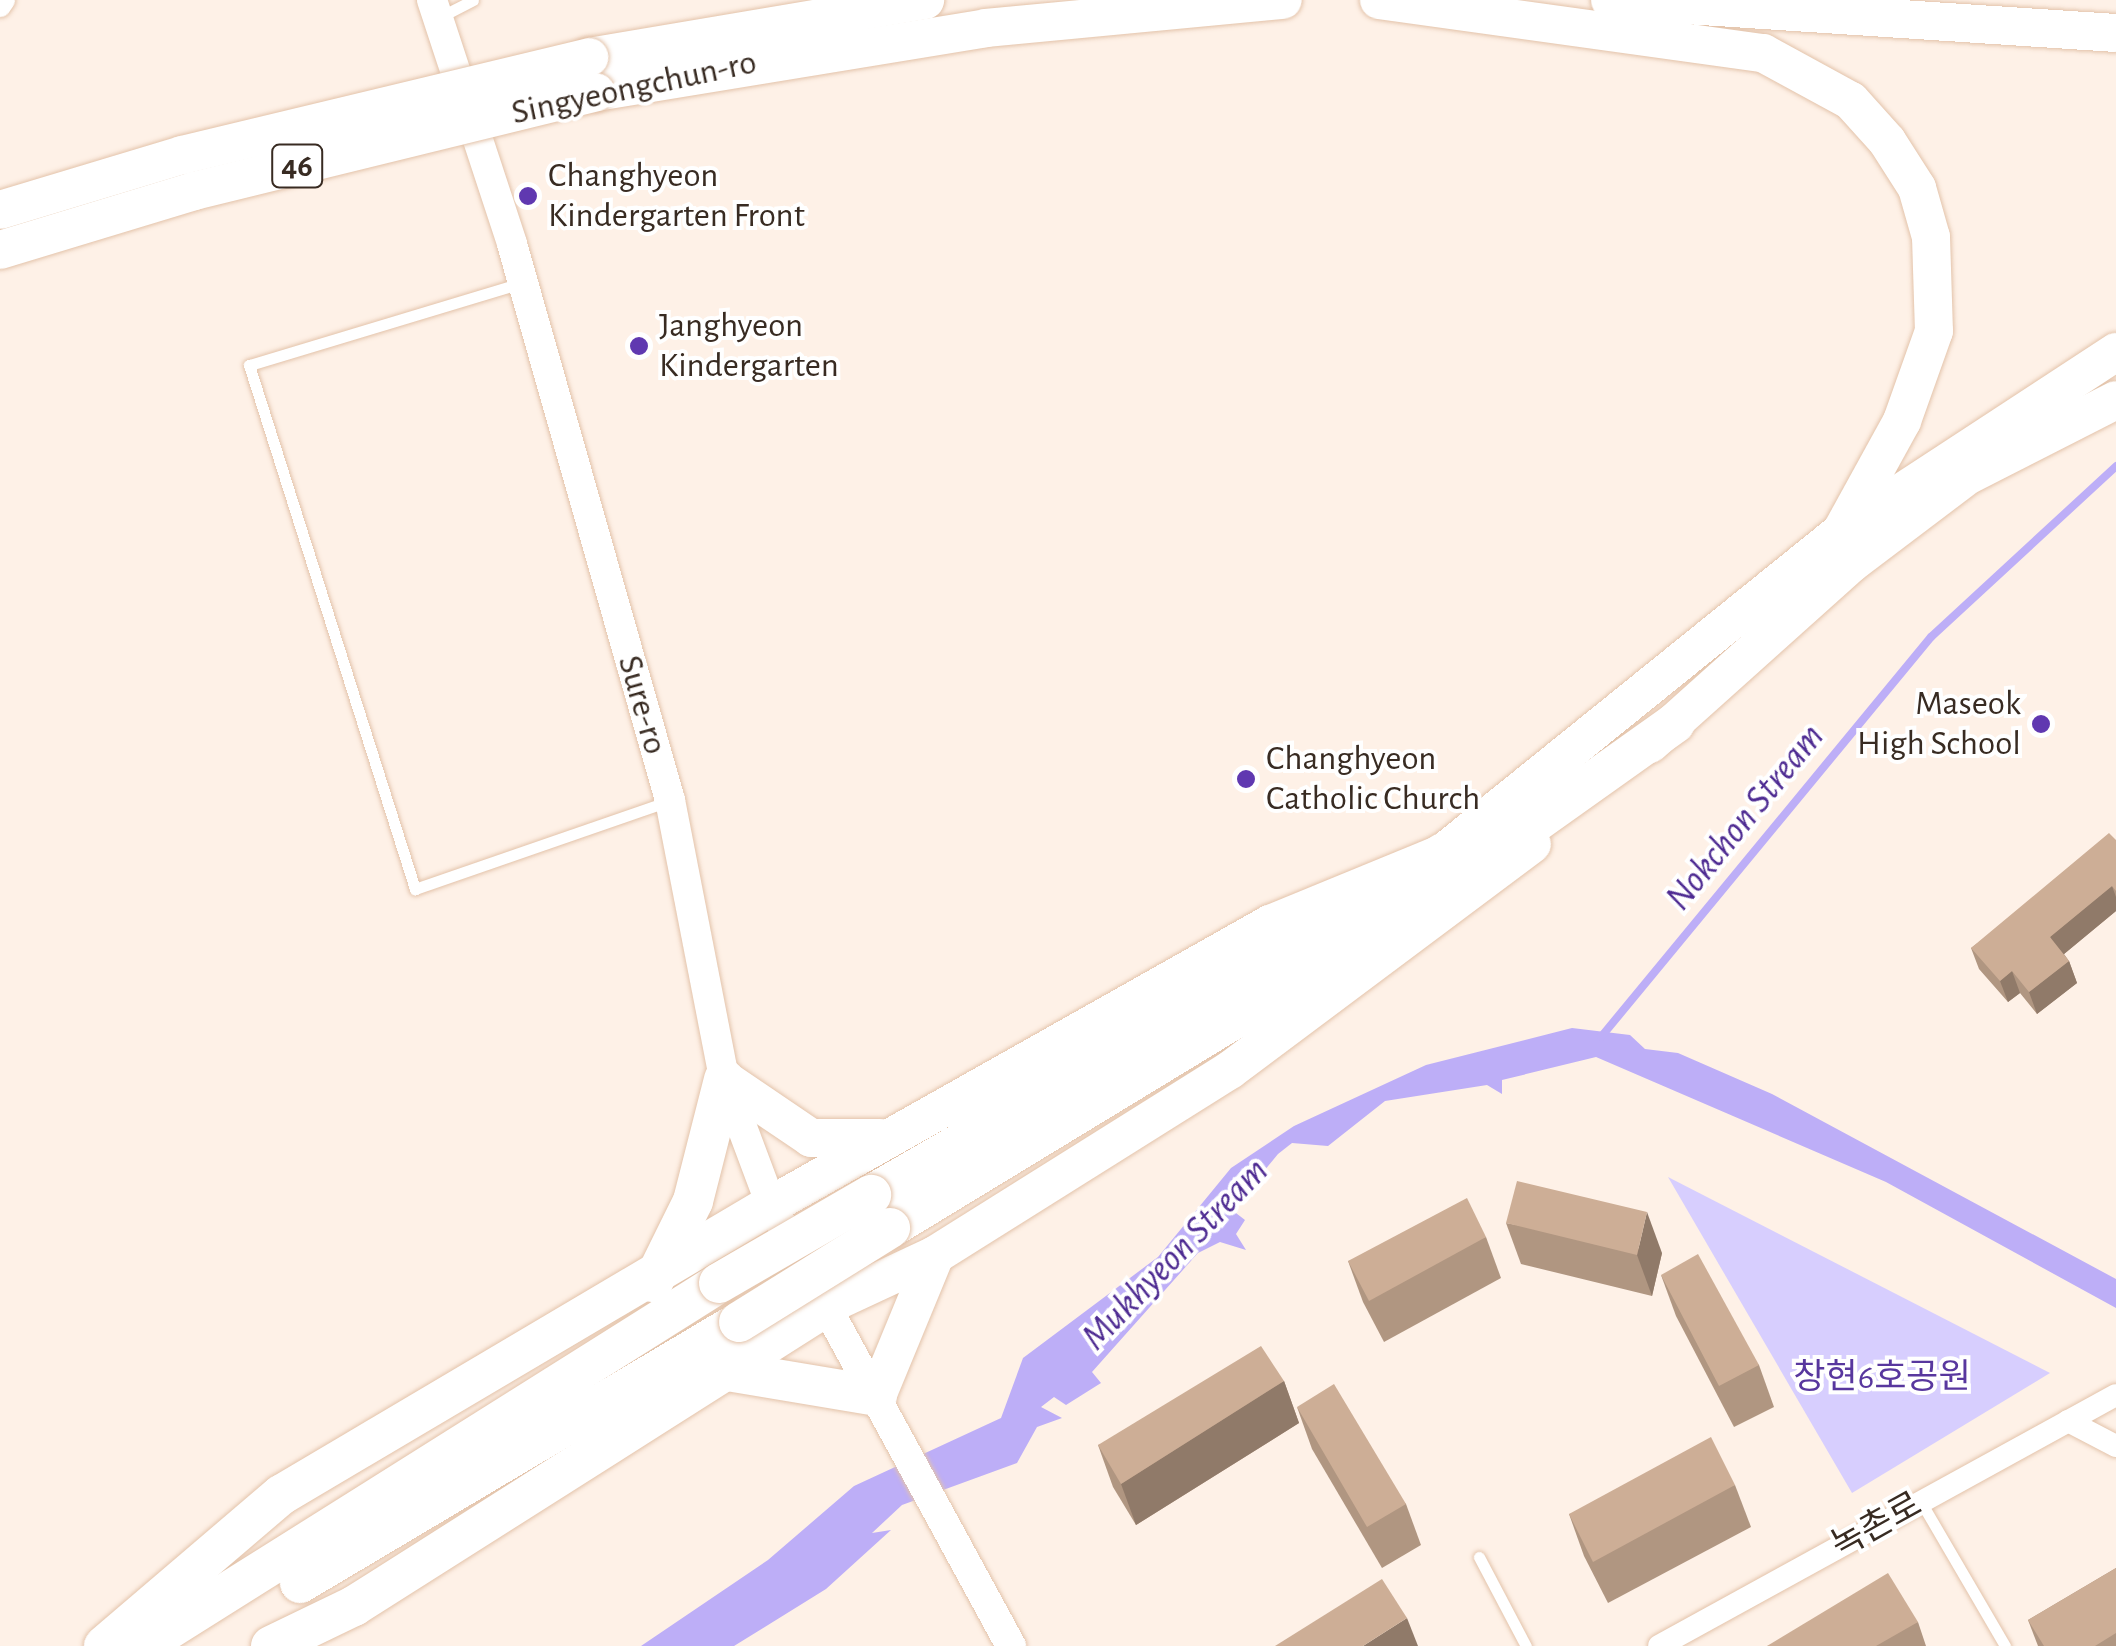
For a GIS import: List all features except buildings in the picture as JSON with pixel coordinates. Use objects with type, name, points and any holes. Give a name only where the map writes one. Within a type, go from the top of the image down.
[{"type":"highway","name":"Singyeongchun-ro","points":[[0,210],[182,155],[593,74],[925,0]]},
{"type":"highway","name":"Singyeongchun-ro","points":[[0,250],[593,74],[986,28],[1283,0]]},
{"type":"highway","points":[[1379,0],[1762,52],[1850,102],[1887,141],[1916,188],[1932,237],[1934,332],[1902,421],[1841,532]]},
{"type":"highway","points":[[1610,0],[2116,32]]},
{"type":"highway","points":[[194,1646],[739,1322],[881,1212],[1443,853],[1841,532],[2116,352]]},
{"type":"highway","points":[[271,1646],[354,1606],[830,1304],[935,1255],[1364,978],[1674,724],[1852,563],[1966,477],[2116,380]]},
{"type":"highway","points":[[1966,477],[2116,400]]},
{"type":"highway","points":[[142,1646],[719,1284],[881,1212],[1404,915],[1674,724]]},
{"type":"highway","points":[[104,1646],[281,1495],[654,1282],[883,1138],[1270,924],[1443,853]]},
{"type":"highway","points":[[654,1282],[692,1201],[724,1079],[811,1138],[883,1138]]},
{"type":"highway","points":[[728,1371],[877,1396],[935,1255]]},
{"type":"main road","name":"Sure-ro","points":[[436,8],[521,284],[670,800],[724,1079],[771,1205],[830,1304],[947,1534],[1012,1646]]},
{"type":"street","name":"녹촌로","points":[[1659,1646],[2116,1395]]},
{"type":"street","points":[[2068,1421],[2116,1446]]},
{"type":"lane","points":[[436,8],[473,0]]},
{"type":"lane","points":[[521,284],[249,365],[415,889],[670,800]]},
{"type":"lane","points":[[1921,1502],[2004,1646]]},
{"type":"lane","points":[[1479,1557],[1526,1646]]},
{"type":"green space","name":"창현6호공원","points":[[1668,1177],[2050,1373],[1852,1493]]},
{"type":"water","name":"Mukhyeon Stream","points":[[1572,1028],[1630,1035],[1645,1049],[1678,1053],[1772,1094],[2116,1279],[2116,1308],[1886,1182],[1596,1057],[1502,1080],[1502,1094],[1487,1085],[1385,1101],[1328,1146],[1292,1143],[1278,1154],[1232,1210],[1245,1220],[1236,1234],[1246,1250],[1220,1242],[1198,1253],[1092,1372],[1101,1383],[1066,1405],[1054,1397],[1041,1407],[1062,1418],[1037,1427],[1017,1463],[902,1505],[872,1533],[891,1530],[826,1589],[734,1646],[641,1646],[768,1560],[854,1486],[1001,1418],[1023,1358],[1158,1257],[1231,1168],[1294,1126],[1426,1065]]},
{"type":"waterway","name":"Nokchon Stream","points":[[1601,1037],[1931,637],[2116,466]]},
{"type":"place","name":"Changhyeon Kindergarten Front","points":[[528,196]]},
{"type":"place","name":"Janghyeon Kindergarten","points":[[639,346]]},
{"type":"place","name":"Maseok High School","points":[[2041,724]]},
{"type":"place","name":"Changhyeon Catholic Church","points":[[1246,779]]}]
